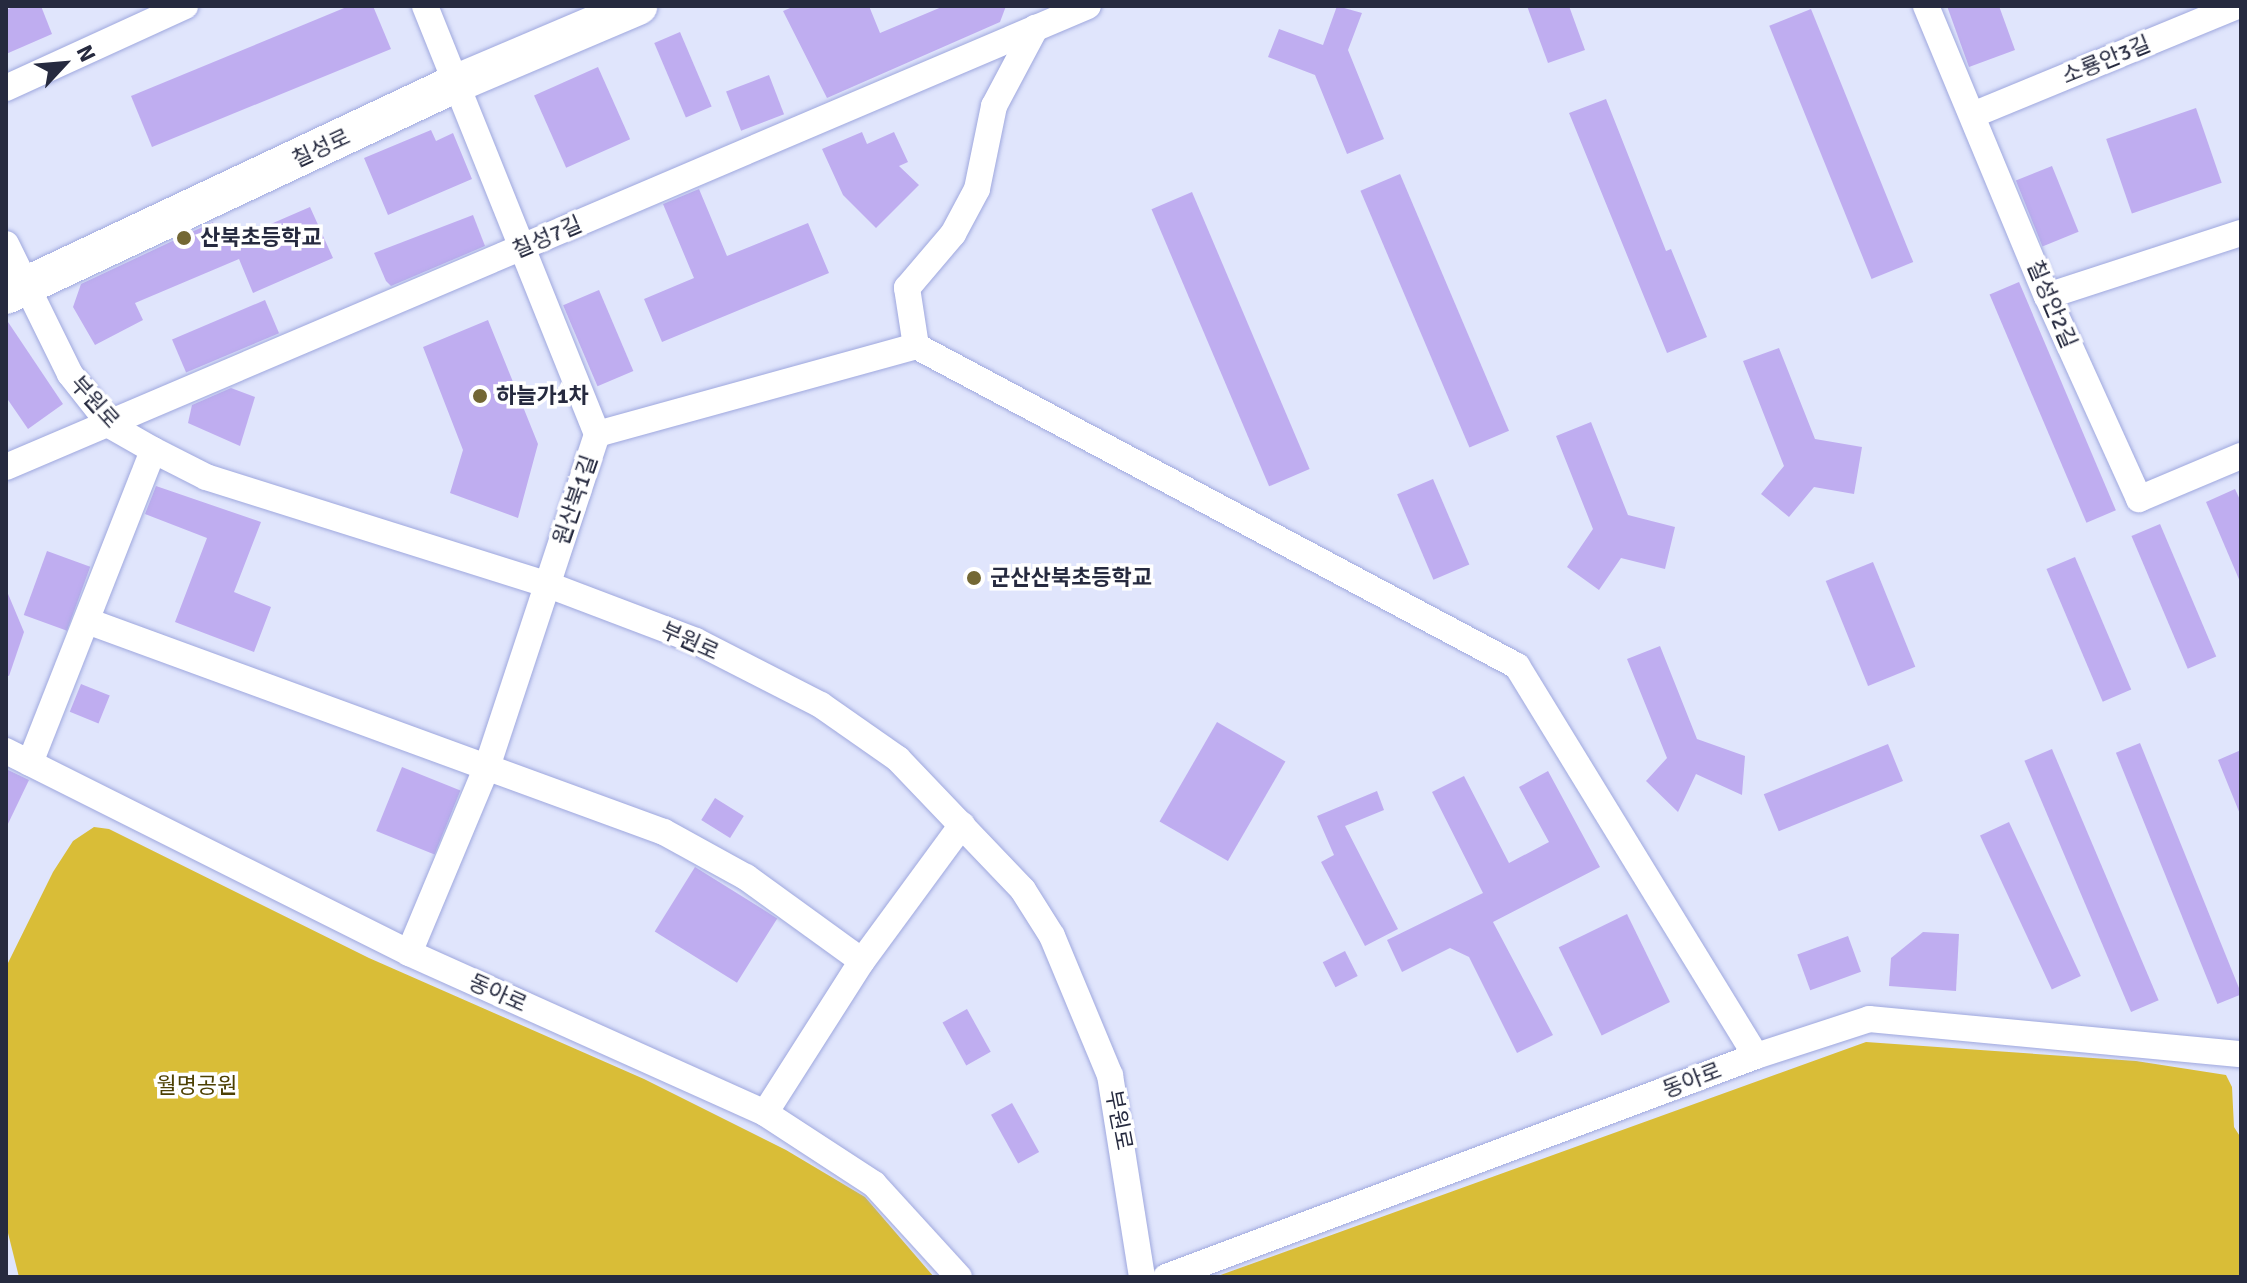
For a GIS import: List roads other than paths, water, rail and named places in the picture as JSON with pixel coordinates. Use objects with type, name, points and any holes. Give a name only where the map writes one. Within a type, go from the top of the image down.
[{"type":"street","points":[[6,88],[185,6]]},
{"type":"street","name":"원산북1길","points":[[409,953],[488,764],[597,434],[525,246],[425,6]]},
{"type":"street","name":"칠성로","points":[[15,292],[457,83],[638,6]]},
{"type":"street","name":"칠성7길","points":[[6,467],[111,426],[525,246],[1031,16],[1088,6]]},
{"type":"street","name":"칠성안2길","points":[[1926,6],[1975,114],[2047,296],[2139,499],[2241,456]]},
{"type":"street","name":"소룡안3길","points":[[1975,114],[2237,6]]},
{"type":"street","points":[[916,346],[907,288],[926,259],[953,234],[977,189],[994,106],[1031,16]]},
{"type":"street","points":[[2047,296],[2239,241]]},
{"type":"street","name":"부원로","points":[[6,244],[15,292],[70,374],[111,426],[206,477],[546,584],[696,641],[821,705],[898,759],[1023,890],[1084,1004],[1110,1075],[1142,1277]]},
{"type":"street","points":[[597,434],[916,346],[1517,666],[1756,1056]]},
{"type":"street","points":[[30,763],[90,622],[153,450]]},
{"type":"street","points":[[90,622],[488,764],[664,832],[746,877],[862,961]]},
{"type":"street","name":"동아로","points":[[6,751],[409,953],[765,1113],[874,1184],[959,1277]]},
{"type":"street","points":[[765,1113],[862,961],[962,825]]},
{"type":"street","name":"동아로","points":[[1166,1277],[1756,1056],[1869,1019],[2241,1054]]},
{"type":"place","name":"산북초등학교","points":[[184,238]]},
{"type":"place","name":"하늘가1차","points":[[480,396]]},
{"type":"place","name":"군산산북초등학교","points":[[974,578]]},
{"type":"park label","name":"월명공원","points":[[197,1086]]}]
